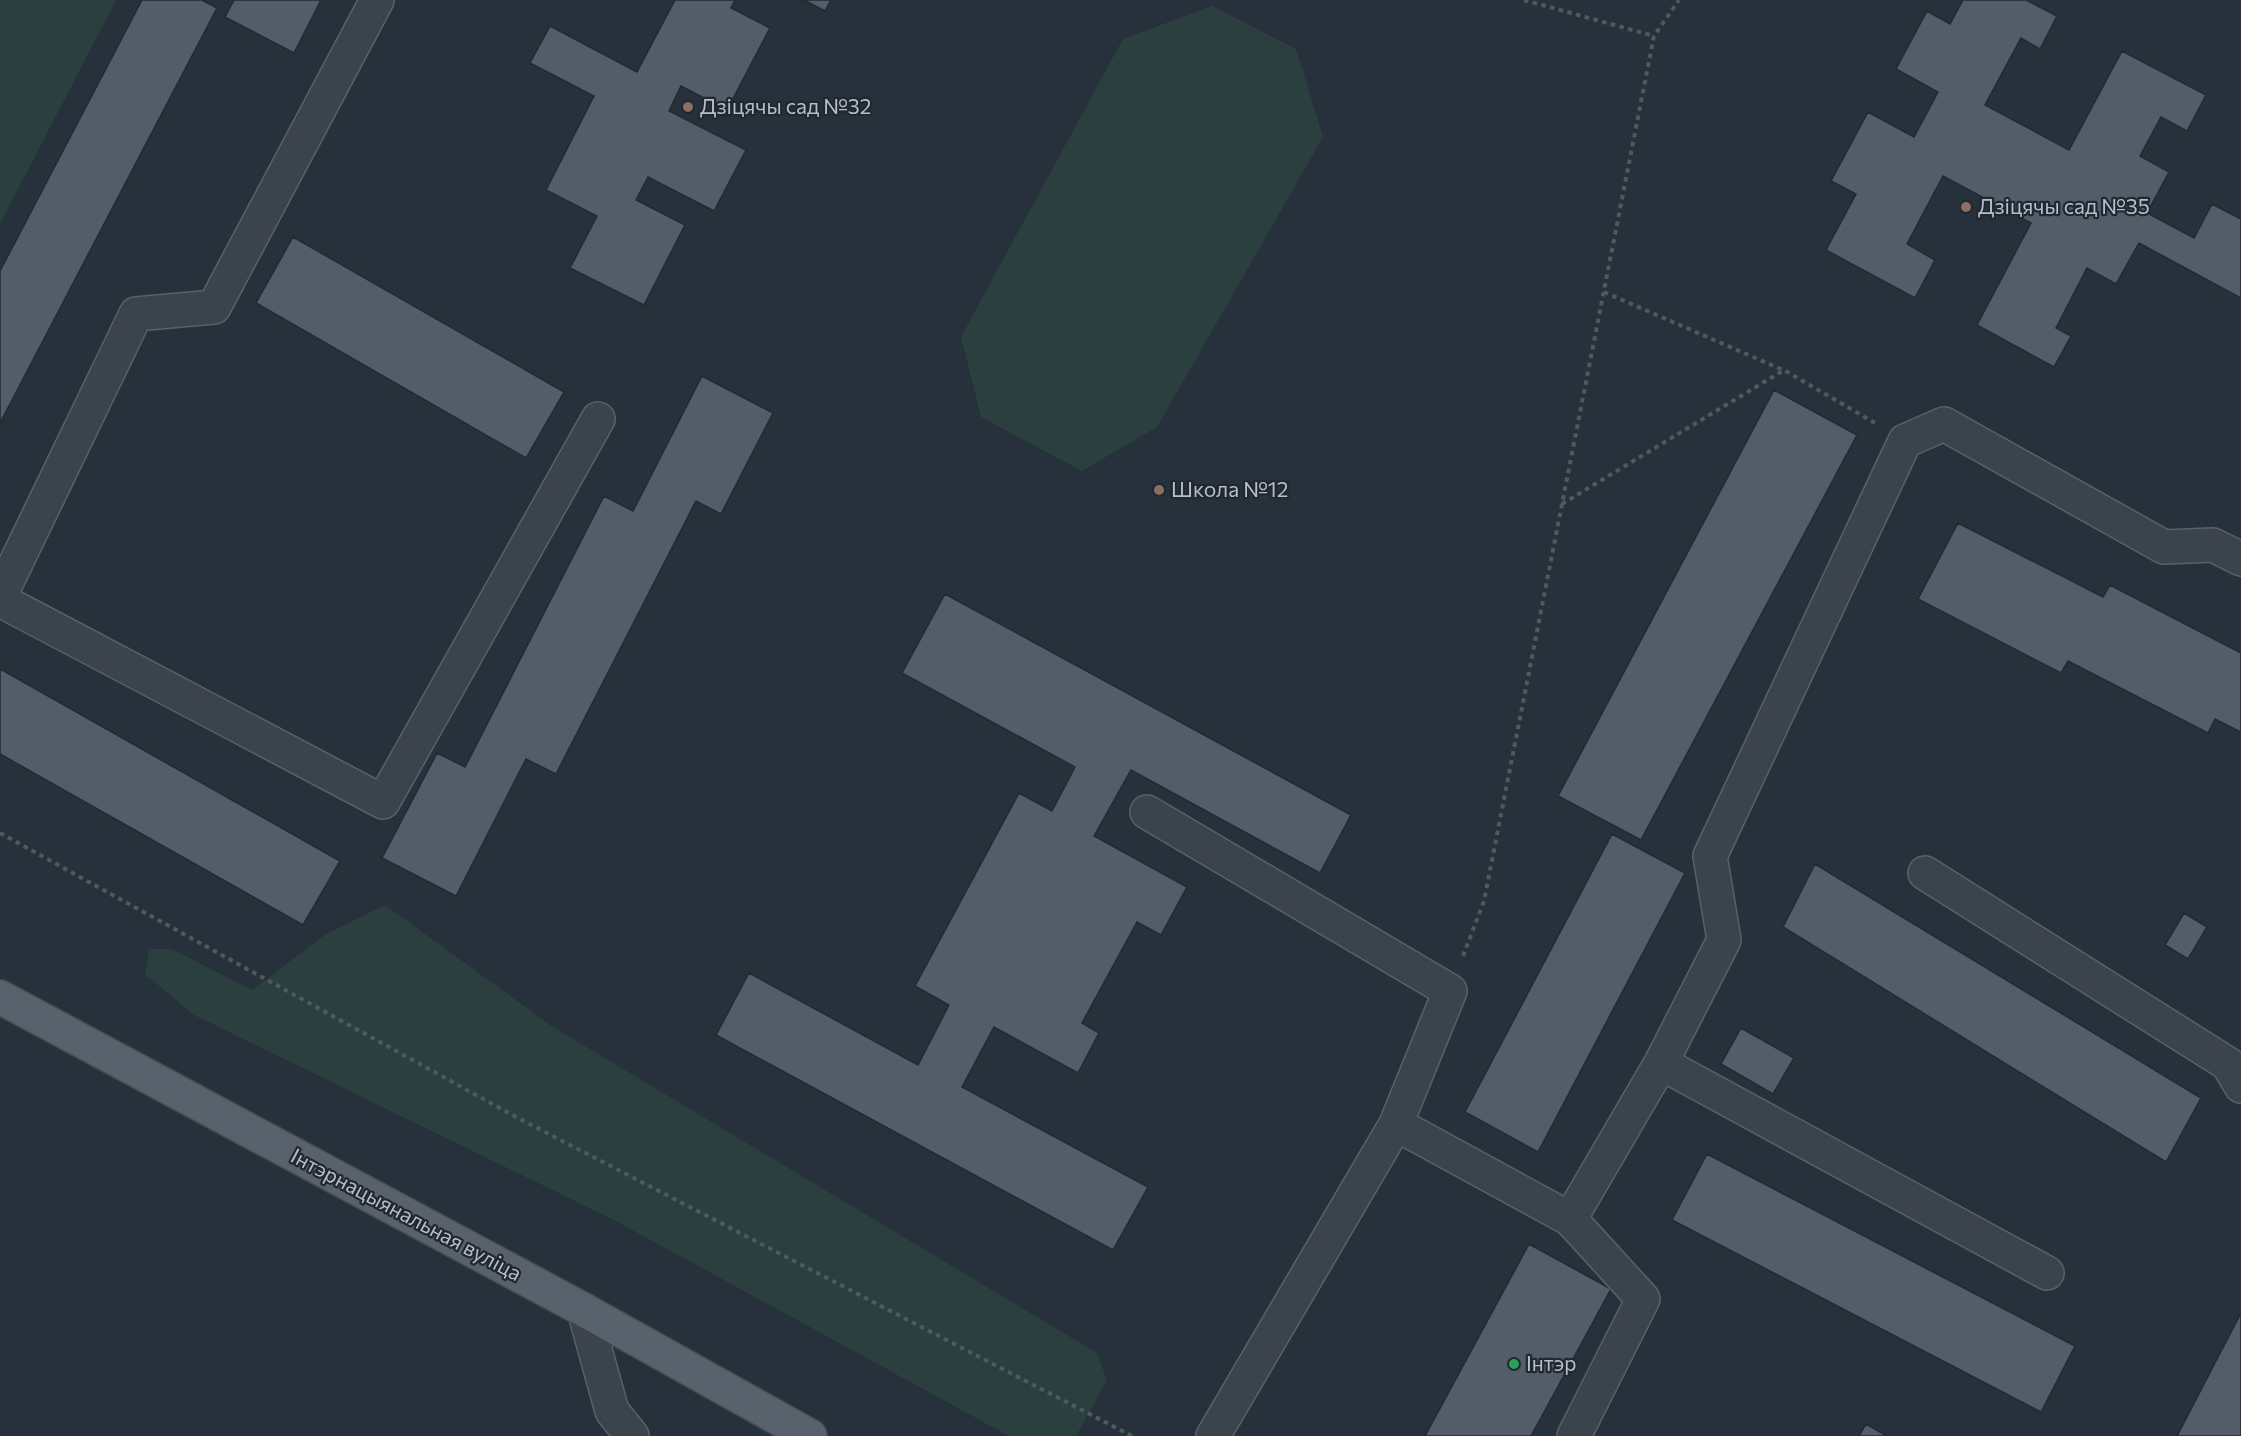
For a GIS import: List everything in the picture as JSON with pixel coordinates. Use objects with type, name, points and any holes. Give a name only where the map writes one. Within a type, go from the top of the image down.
[{"type":"main road","name":"Інтэрнацыянальная вуліца","points":[[0,997],[584,1310],[810,1436]]},
{"type":"lane","points":[[377,0],[214,307],[136,314],[0,598],[383,802],[598,419]]},
{"type":"lane","points":[[1570,1220],[1661,1063],[1724,940],[1710,856],[1905,441],[1944,424],[2164,548],[2213,545],[2240,557]]},
{"type":"lane","points":[[1147,813],[1450,991],[1396,1124],[1213,1436]]},
{"type":"lane","points":[[1924,873],[2228,1064],[2241,1086]]},
{"type":"lane","points":[[1661,1063],[2047,1274]]},
{"type":"lane","points":[[1396,1124],[1570,1220],[1643,1299],[1574,1436]]},
{"type":"lane","points":[[584,1310],[612,1411],[632,1436]]},
{"type":"path","points":[[1524,0],[1654,36]]},
{"type":"path","points":[[1450,991],[1484,902],[1654,36],[1679,0]]},
{"type":"path","points":[[1604,292],[1784,370],[1905,441]]},
{"type":"path","points":[[1562,505],[1784,370]]},
{"type":"path","points":[[0,833],[518,1118],[1132,1436]]},
{"type":"shaded area","points":[[0,0],[116,0],[0,224]]},
{"type":"shaded area","points":[[1212,6],[1296,49],[1323,137],[1157,427],[1082,471],[981,417],[961,337],[1123,39]]},
{"type":"shaded area","points":[[385,905],[553,1027],[1097,1353],[1107,1380],[1076,1436],[1009,1436],[616,1221],[194,1015],[145,974],[149,949],[172,949],[252,990],[326,934]]},
{"type":"building","points":[[142,0],[202,0],[217,8],[0,423],[0,271]]},
{"type":"building","points":[[234,0],[321,0],[294,53],[225,17]]},
{"type":"building","points":[[675,0],[735,0],[731,8],[770,28],[727,110],[681,86],[669,111],[746,150],[714,211],[648,177],[636,200],[685,225],[644,305],[570,268],[597,216],[546,190],[594,96],[530,63],[550,26],[637,72]]},
{"type":"building","points":[[804,0],[831,0],[825,11]]},
{"type":"building","points":[[1963,0],[2026,0],[2057,16],[2040,49],[2021,38],[1985,105],[2069,150],[2122,51],[2206,95],[2187,131],[2161,117],[2140,156],[2169,172],[2147,213],[2194,238],[2212,204],[2241,219],[2241,298],[2139,243],[2116,284],[2087,268],[2056,328],[2071,336],[2054,367],[1977,325],[2031,223],[1943,176],[1907,244],[1935,260],[1915,298],[1826,250],[1856,194],[1831,181],[1868,112],[1914,137],[1938,92],[1896,69],[1927,11],[1950,24]]},
{"type":"building","points":[[293,237],[564,392],[526,458],[256,303]]},
{"type":"building","points":[[702,376],[773,413],[721,514],[696,501],[556,774],[526,759],[456,896],[382,858],[437,753],[465,767],[604,496],[633,511]]},
{"type":"building","points":[[1774,390],[1857,435],[1641,840],[1558,796]]},
{"type":"building","points":[[1958,523],[2103,597],[2110,585],[2241,653],[2241,732],[2215,719],[2208,733],[2068,661],[2061,673],[1918,599]]},
{"type":"building","points":[[945,594],[1351,815],[1320,873],[1131,770],[1094,836],[1187,887],[1161,935],[1137,922],[1082,1023],[1099,1033],[1078,1073],[994,1027],[962,1087],[1148,1187],[1113,1250],[716,1035],[749,973],[918,1065],[949,1005],[915,986],[1019,793],[1052,811],[1075,767],[902,673]]},
{"type":"building","points":[[0,669],[340,861],[303,925],[0,754]]},
{"type":"building","points":[[1612,834],[1685,873],[1538,1152],[1465,1112]]},
{"type":"building","points":[[1815,864],[2201,1098],[2166,1162],[1783,927]]},
{"type":"building","points":[[2184,913],[2207,927],[2188,959],[2165,945]]},
{"type":"building","points":[[1741,1028],[1794,1058],[1773,1094],[1721,1064]]},
{"type":"building","points":[[1707,1154],[2075,1346],[2041,1412],[1672,1220]]},
{"type":"building","points":[[1529,1244],[1611,1289],[1531,1436],[1425,1436]]},
{"type":"building","points":[[2241,1313],[2241,1436],[2177,1436]]},
{"type":"building","points":[[1866,1424],[1887,1436],[1859,1436]]},
{"type":"place","name":"Дзіцячы сад №32","points":[[688,107]]},
{"type":"place","name":"Дзіцячы сад №35","points":[[1966,207]]},
{"type":"place","name":"Школа №12","points":[[1159,490]]},
{"type":"place","name":"Інтэр","points":[[1514,1364]]}]
